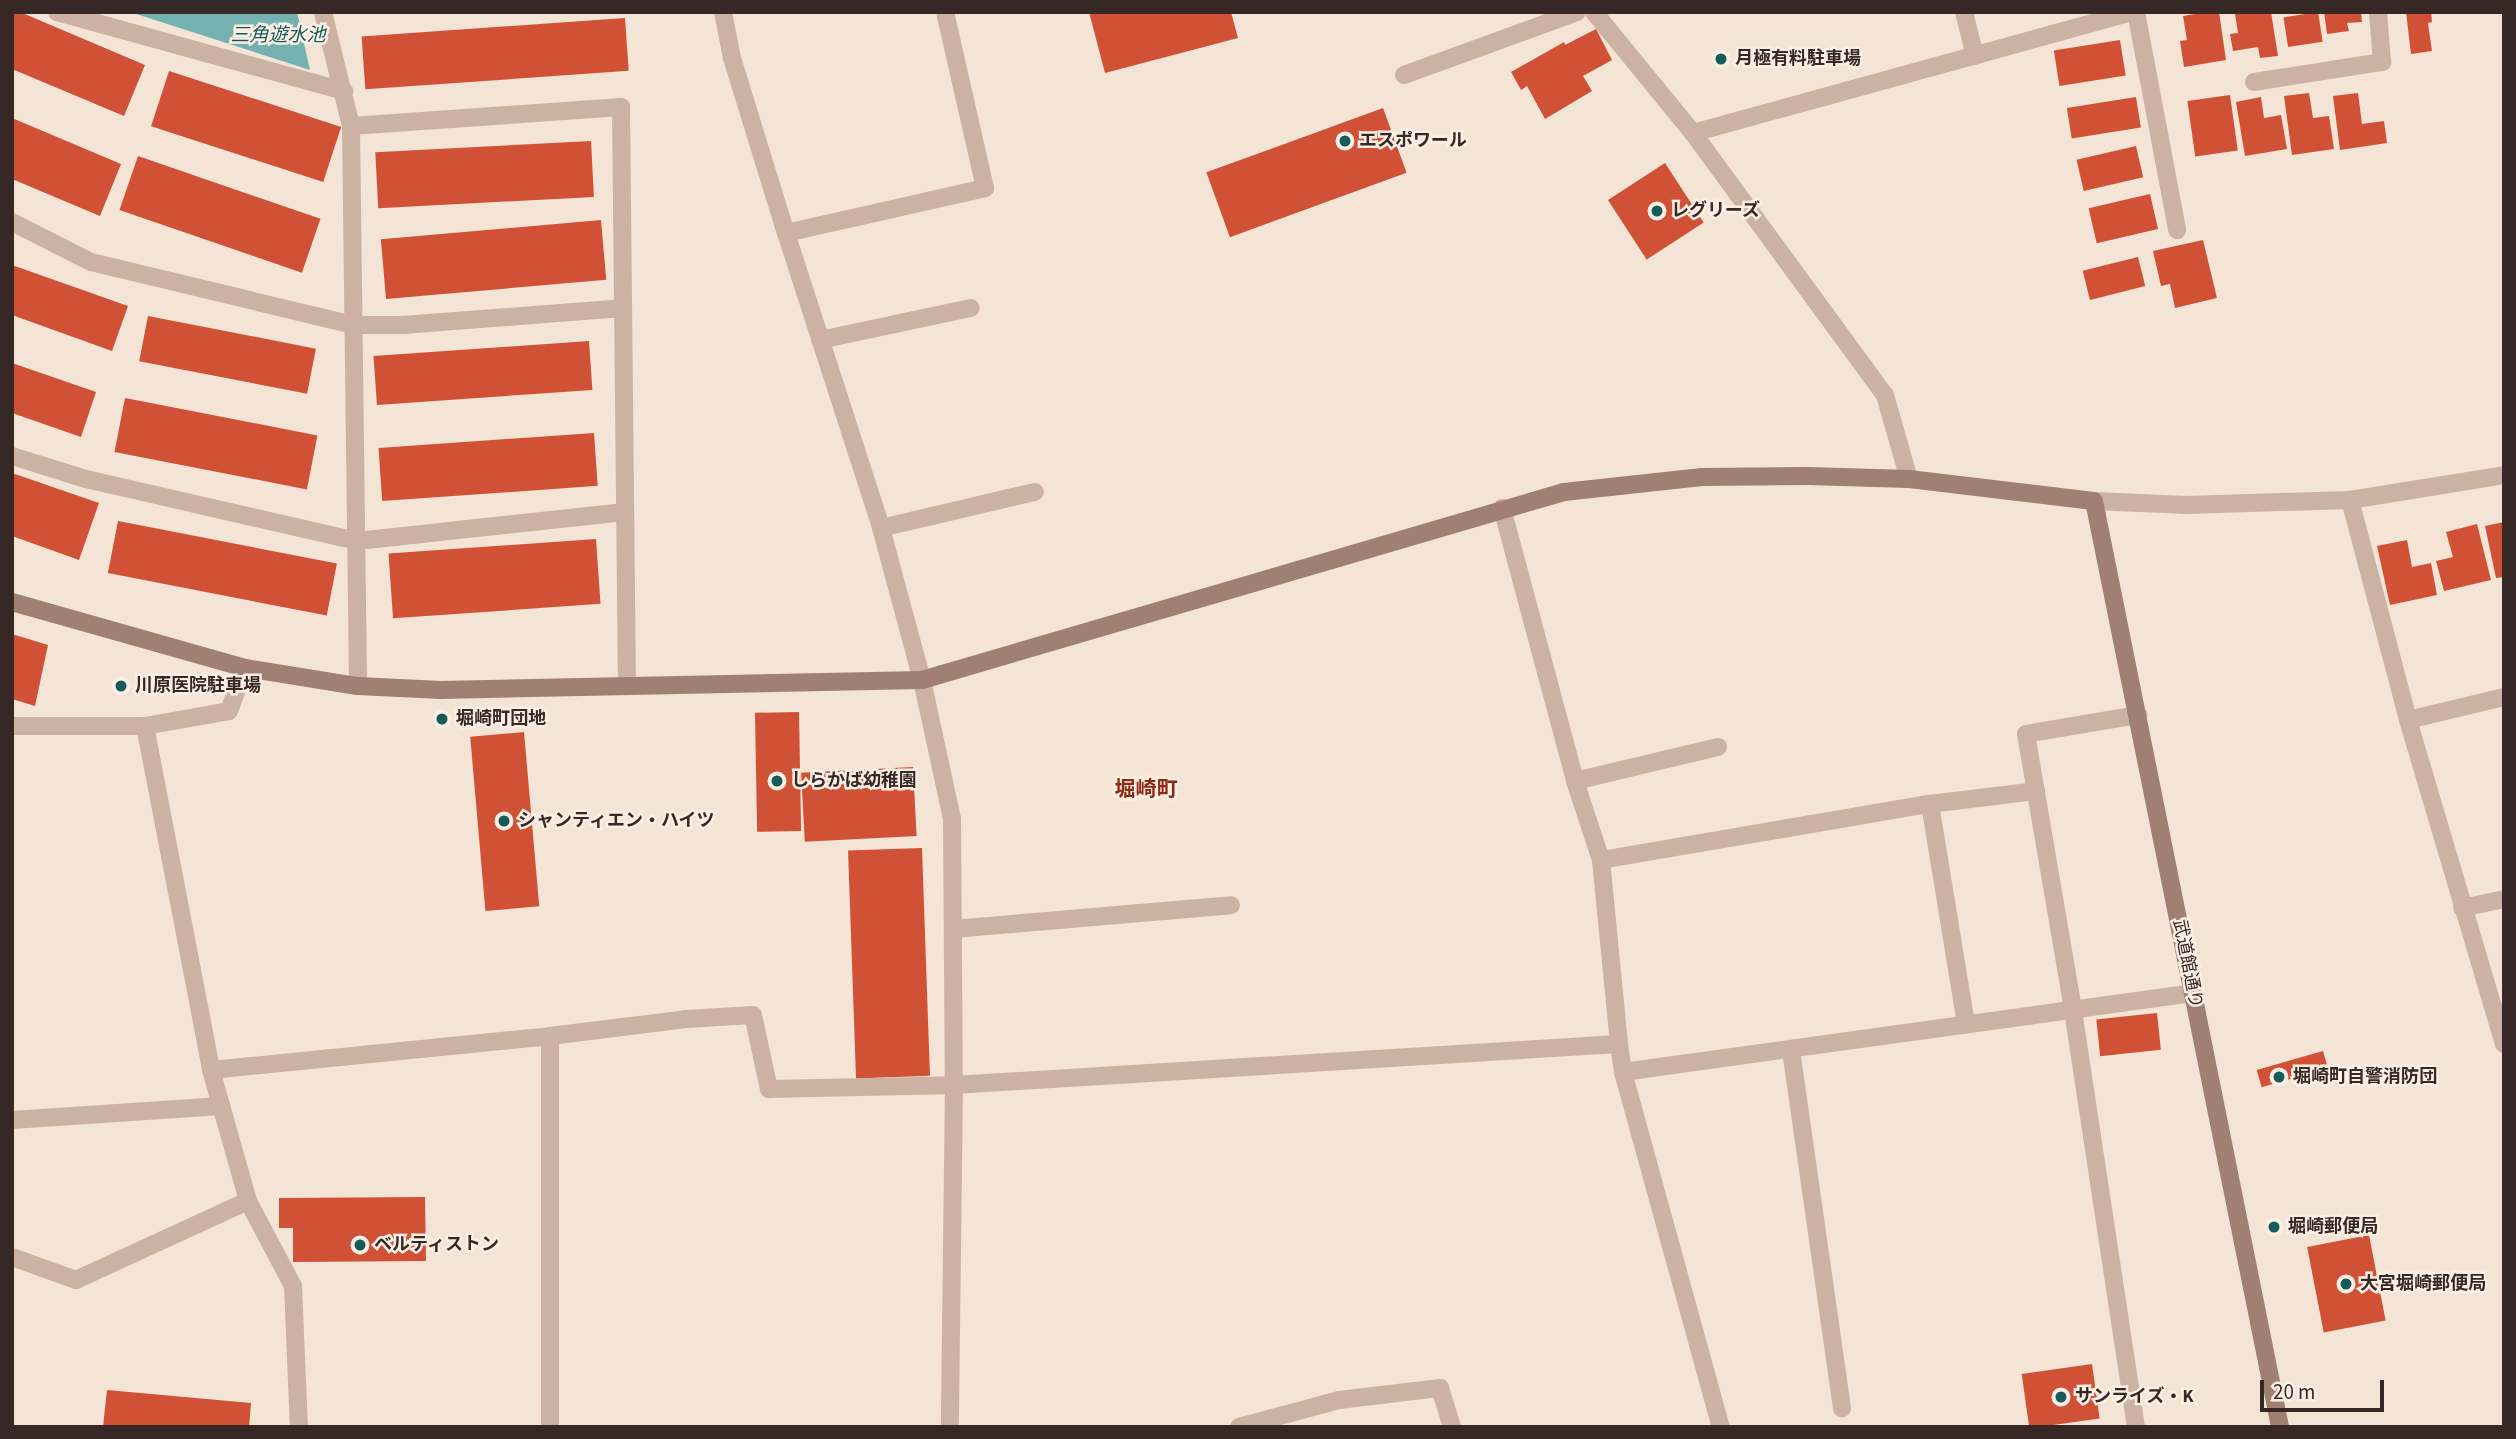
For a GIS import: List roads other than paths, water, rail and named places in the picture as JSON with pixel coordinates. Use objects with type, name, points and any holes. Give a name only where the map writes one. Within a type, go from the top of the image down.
[{"type":"street","points":[[57,12],[344,91]]},
{"type":"street","points":[[323,12],[352,126],[358,686]]},
{"type":"street","points":[[723,12],[733,58],[786,233],[881,528],[922,680],[952,819],[954,1085],[950,1427]]},
{"type":"street","points":[[786,233],[985,188],[945,12]]},
{"type":"street","points":[[1405,75],[1577,12]]},
{"type":"street","points":[[1594,12],[1693,133],[1885,395],[1909,479]]},
{"type":"street","points":[[1964,12],[1975,55]]},
{"type":"street","points":[[1693,133],[2133,12],[2177,230]]},
{"type":"street","points":[[2254,82],[2382,62],[2378,12]]},
{"type":"street","points":[[352,126],[621,107],[627,685]]},
{"type":"street","points":[[12,222],[91,262],[354,325],[403,326],[622,308]]},
{"type":"street","points":[[820,340],[971,308]]},
{"type":"street","points":[[12,456],[86,479],[356,541],[624,512]]},
{"type":"street","points":[[12,602],[245,668],[358,686],[441,690],[922,680],[1564,492],[1702,477],[1909,479],[2094,501],[2199,505],[2350,500],[2504,475]]},
{"type":"street","points":[[881,528],[1035,492]]},
{"type":"street","points":[[2350,500],[2408,720],[2504,1044]]},
{"type":"street","name":"武道館通り","points":[[2094,501],[2280,1427]]},
{"type":"street","points":[[1502,508],[1575,781],[1601,860],[1623,1072],[1721,1427]]},
{"type":"street","points":[[12,726],[145,726],[229,711],[245,668]]},
{"type":"street","points":[[2408,720],[2504,697]]},
{"type":"street","points":[[2136,1427],[2073,1009],[2026,734],[2138,715]]},
{"type":"street","points":[[145,726],[211,1070],[248,1201],[293,1286],[299,1427]]},
{"type":"street","points":[[1575,781],[1718,747]]},
{"type":"street","points":[[1601,860],[1930,804],[2036,790]]},
{"type":"street","points":[[1930,804],[1966,1024]]},
{"type":"street","points":[[2462,908],[2504,899]]},
{"type":"street","points":[[953,929],[1231,905]]},
{"type":"street","points":[[1623,1072],[2193,993]]},
{"type":"street","points":[[211,1070],[550,1036],[685,1019],[752,1015],[769,1089],[954,1085],[1619,1044]]},
{"type":"street","points":[[550,1036],[550,1427]]},
{"type":"street","points":[[1791,1049],[1842,1408]]},
{"type":"street","points":[[12,1120],[222,1106]]},
{"type":"street","points":[[12,1257],[76,1280],[248,1201]]},
{"type":"street","points":[[1239,1427],[1339,1400],[1440,1388],[1452,1427]]},
{"type":"water","name":"三角遊水池","points":[[130,12],[297,12],[310,70]]},
{"type":"place","name":"月極有料駐車場","points":[[1721,59]]},
{"type":"place","name":"エスポワール","points":[[1345,141]]},
{"type":"place","name":"レグリーズ","points":[[1657,211]]},
{"type":"place","name":"川原医院駐車場","points":[[121,686]]},
{"type":"place","name":"堀崎町団地","points":[[442,719]]},
{"type":"place","name":"しらかば幼稚園","points":[[777,781]]},
{"type":"place","name":"シャンティエン・ハイツ","points":[[504,821]]},
{"type":"place","name":"堀崎町自警消防団","points":[[2279,1077]]},
{"type":"place","name":"堀崎郵便局","points":[[2274,1227]]},
{"type":"place","name":"ベルティストン","points":[[360,1245]]},
{"type":"place","name":"大宮堀崎郵便局","points":[[2346,1284]]},
{"type":"place","name":"サンライズ・K","points":[[2061,1397]]},
{"type":"district","name":"堀崎町","points":[[1146,789]]}]
